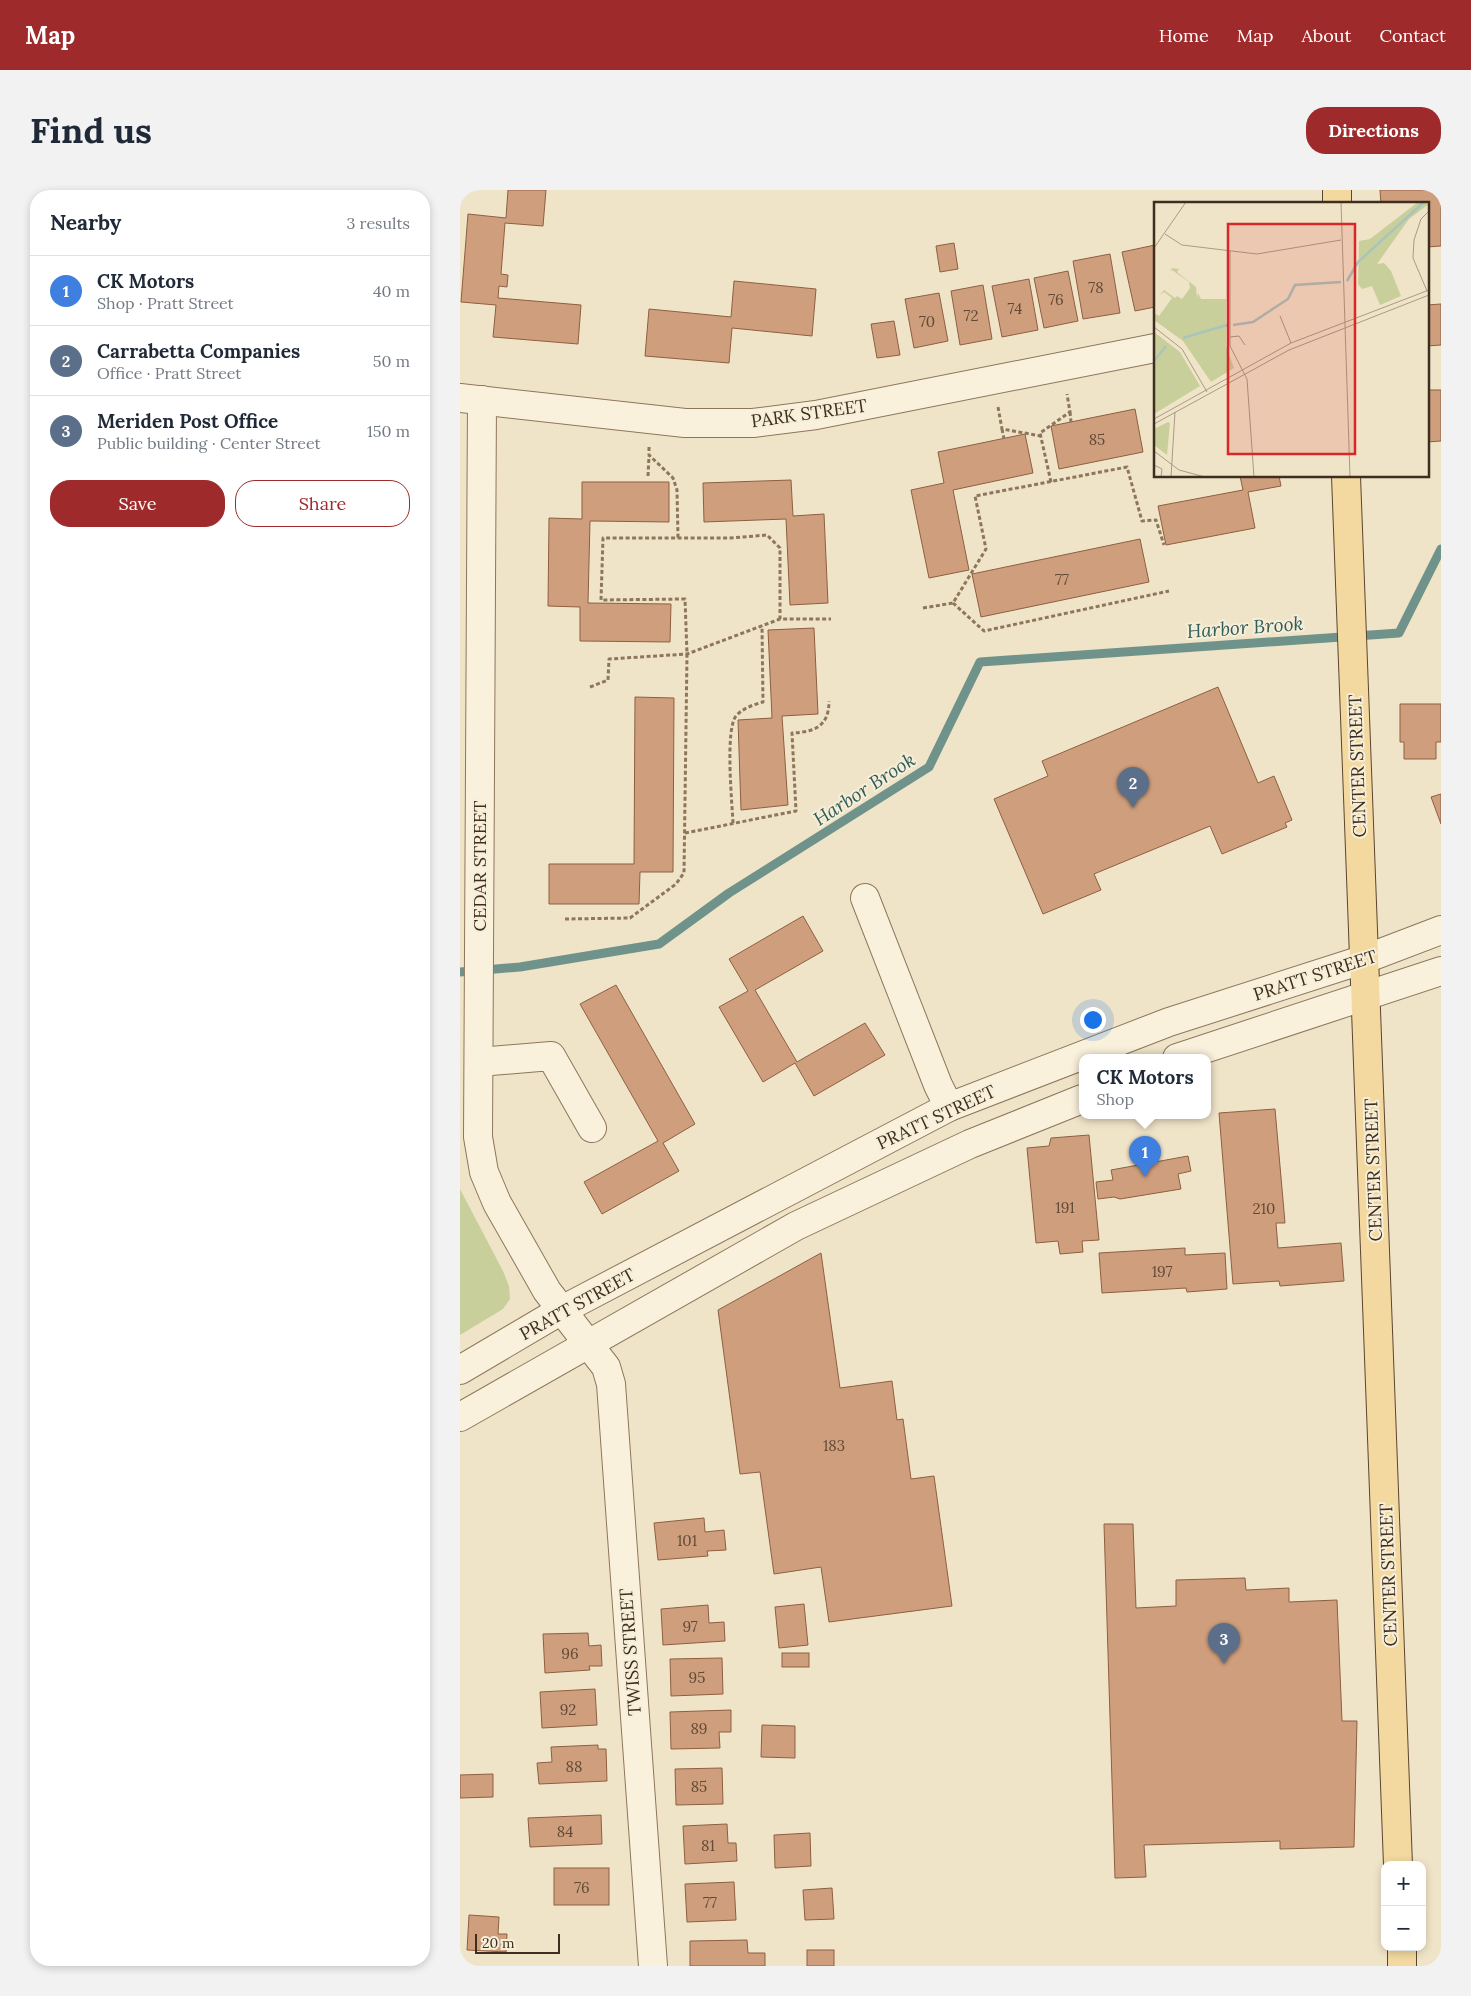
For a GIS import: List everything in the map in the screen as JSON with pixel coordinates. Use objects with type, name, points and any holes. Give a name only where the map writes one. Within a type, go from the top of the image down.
[{"type":"main road","name":"CENTER STREET","points":[[1346,478],[1367,996],[1398,1861]]},
{"type":"main road","points":[[1402,1951],[1402,1966]]},
{"type":"street","name":"PARK STREET","points":[[471,399],[685,424],[753,422],[816,415],[1154,348]]},
{"type":"street","name":"CEDAR STREET","points":[[471,399],[479,910],[478,1137],[484,1172],[497,1203],[560,1311]]},
{"type":"street","points":[[865,898],[938,1085],[950,1107]]},
{"type":"street","name":"PRATT STREET","points":[[1087,1054],[1169,1022],[1365,959],[1441,930]]},
{"type":"street","name":"PRATT STREET","points":[[1188,1054],[1441,971]]},
{"type":"street","points":[[479,1062],[551,1056],[592,1128]]},
{"type":"street","name":"PRATT STREET","points":[[460,1370],[560,1311],[950,1107],[1079,1057]]},
{"type":"street","points":[[460,1417],[796,1226],[970,1144],[1079,1100]]},
{"type":"street","name":"TWISS STREET","points":[[560,1311],[606,1367],[611,1384],[653,1966]]},
{"type":"path","points":[[1067,392],[1071,422]]},
{"type":"path","points":[[998,406],[1004,439]]},
{"type":"path","points":[[1051,482],[1040,433],[1070,412]]},
{"type":"path","points":[[1002,429],[1041,436]]},
{"type":"path","points":[[648,476],[650,441]]},
{"type":"path","points":[[649,455],[672,478],[677,490],[678,538]]},
{"type":"path","points":[[923,608],[953,603],[986,550],[975,496],[1128,467],[1142,521],[1156,520],[1164,545]]},
{"type":"path","points":[[566,919],[630,918],[676,884],[684,873],[687,654],[685,599],[601,600],[603,538],[730,538],[767,535],[780,548],[780,619]]},
{"type":"path","points":[[953,603],[984,631],[1169,591]]},
{"type":"path","points":[[590,687],[608,680],[609,658],[687,654],[780,619],[831,619]]},
{"type":"path","points":[[733,823],[730,738],[735,718],[744,709],[763,702],[762,626]]},
{"type":"path","points":[[685,833],[796,811],[792,733],[804,733],[819,727],[827,713],[829,700]]},
{"type":"green space","points":[[460,1189],[503,1271],[509,1286],[510,1299],[503,1309],[460,1335]]},
{"type":"building","points":[[508,190],[546,190],[543,226],[505,223],[501,274],[508,275],[507,287],[499,286],[498,298],[581,305],[578,344],[493,337],[496,305],[461,302],[468,214],[506,218]]},
{"type":"building","points":[[1380,190],[1441,190],[1441,246],[1428,247],[1428,202],[1381,202]]},
{"type":"building","points":[[954,243],[958,269],[940,272],[936,246]]},
{"type":"building","points":[[1154,245],[1154,307],[1135,311],[1122,252]]},
{"type":"building","points":[[1110,254],[1120,313],[1083,319],[1073,261]]},
{"type":"building","points":[[1068,271],[1078,321],[1044,328],[1034,278]]},
{"type":"building","points":[[1029,279],[1038,330],[1002,337],[992,286]]},
{"type":"building","points":[[734,281],[816,289],[812,336],[732,328],[729,363],[645,356],[649,309],[731,317]]},
{"type":"building","points":[[983,285],[992,339],[960,345],[951,291]]},
{"type":"building","points":[[939,293],[948,341],[914,348],[905,299]]},
{"type":"building","points":[[1441,304],[1441,345],[1428,346],[1428,305]]},
{"type":"building","points":[[894,321],[900,355],[877,358],[871,324]]},
{"type":"building","points":[[1428,390],[1441,390],[1441,441],[1428,442]]},
{"type":"building","points":[[1135,409],[1143,452],[1059,469],[1051,426]]},
{"type":"building","points":[[1025,434],[1033,473],[953,490],[969,570],[929,578],[911,490],[944,483],[938,452]]},
{"type":"building","points":[[1240,478],[1279,478],[1281,486],[1248,492],[1255,528],[1166,545],[1158,506],[1243,490]]},
{"type":"building","points":[[791,480],[793,516],[824,514],[828,603],[790,605],[786,519],[704,522],[703,483]]},
{"type":"building","points":[[582,482],[669,482],[669,522],[590,521],[588,603],[671,604],[670,642],[580,641],[580,607],[548,606],[549,518],[582,519]]},
{"type":"building","points":[[1140,539],[1149,582],[981,617],[972,574]]},
{"type":"building","points":[[814,628],[818,714],[782,716],[788,805],[741,810],[738,720],[772,718],[768,630]]},
{"type":"building","points":[[1218,687],[1258,783],[1274,776],[1292,820],[1285,823],[1287,827],[1222,854],[1210,826],[1094,874],[1101,890],[1043,914],[994,799],[1048,776],[1042,761]]},
{"type":"building","points":[[635,697],[674,698],[673,872],[640,872],[639,904],[549,904],[549,864],[634,864]]},
{"type":"building","points":[[1400,704],[1441,704],[1441,742],[1436,742],[1436,759],[1404,759],[1404,742],[1400,742]]},
{"type":"building","points":[[1441,794],[1441,824],[1431,797]]},
{"type":"building","points":[[803,916],[823,951],[755,990],[797,1062],[865,1023],[885,1055],[814,1096],[795,1063],[763,1082],[719,1007],[748,991],[729,959]]},
{"type":"building","points":[[616,985],[695,1124],[663,1143],[679,1171],[602,1214],[584,1182],[658,1141],[580,1004]]},
{"type":"building","points":[[1275,1109],[1285,1223],[1276,1223],[1278,1248],[1341,1243],[1344,1281],[1280,1286],[1279,1281],[1233,1284],[1219,1113]]},
{"type":"building","points":[[1089,1135],[1099,1240],[1082,1241],[1083,1252],[1060,1254],[1058,1241],[1036,1243],[1027,1148],[1049,1146],[1051,1138]]},
{"type":"building","points":[[1188,1156],[1191,1171],[1178,1174],[1181,1189],[1120,1199],[1114,1197],[1098,1199],[1096,1182],[1113,1180],[1111,1170]]},
{"type":"building","points":[[1185,1248],[1185,1255],[1225,1253],[1227,1289],[1187,1292],[1186,1288],[1102,1293],[1099,1253]]},
{"type":"building","points":[[821,1253],[840,1388],[892,1381],[897,1420],[903,1419],[911,1479],[934,1476],[952,1606],[829,1622],[821,1567],[774,1574],[760,1472],[740,1474],[718,1310]]},
{"type":"building","points":[[704,1518],[705,1532],[724,1530],[726,1550],[707,1551],[708,1556],[658,1560],[654,1523]]},
{"type":"building","points":[[1104,1524],[1133,1524],[1136,1608],[1176,1606],[1176,1580],[1245,1578],[1246,1590],[1289,1588],[1289,1602],[1337,1600],[1342,1721],[1357,1721],[1354,1847],[1280,1849],[1280,1841],[1144,1845],[1146,1877],[1115,1878]]},
{"type":"building","points":[[804,1604],[808,1645],[779,1648],[775,1607]]},
{"type":"building","points":[[708,1605],[709,1623],[724,1622],[725,1641],[663,1645],[661,1609]]},
{"type":"building","points":[[588,1633],[589,1646],[601,1645],[602,1666],[589,1666],[590,1670],[545,1673],[543,1634]]},
{"type":"building","points":[[782,1653],[809,1653],[809,1667],[782,1667]]},
{"type":"building","points":[[722,1658],[723,1694],[671,1696],[670,1659]]},
{"type":"building","points":[[595,1689],[597,1725],[542,1728],[540,1692]]},
{"type":"building","points":[[731,1710],[731,1732],[719,1732],[720,1748],[671,1749],[670,1712]]},
{"type":"building","points":[[762,1725],[795,1726],[795,1758],[761,1757]]},
{"type":"building","points":[[598,1745],[598,1749],[606,1749],[607,1781],[539,1784],[537,1763],[552,1762],[551,1747]]},
{"type":"building","points":[[722,1768],[723,1804],[676,1805],[675,1769]]},
{"type":"building","points":[[493,1774],[493,1797],[460,1798],[460,1775]]},
{"type":"building","points":[[601,1815],[602,1844],[530,1847],[528,1818]]},
{"type":"building","points":[[727,1824],[728,1843],[736,1843],[737,1861],[685,1864],[683,1826]]},
{"type":"building","points":[[810,1833],[811,1866],[775,1868],[774,1835]]},
{"type":"building","points":[[554,1868],[609,1868],[609,1905],[554,1905]]},
{"type":"building","points":[[734,1882],[736,1920],[687,1922],[685,1884]]},
{"type":"building","points":[[832,1888],[834,1919],[805,1920],[803,1890]]},
{"type":"building","points":[[469,1915],[499,1917],[498,1934],[507,1934],[506,1952],[467,1950]]},
{"type":"building","points":[[747,1940],[748,1953],[765,1953],[765,1966],[690,1966],[690,1941]]},
{"type":"building","points":[[807,1950],[834,1950],[834,1966],[807,1966]]},
{"type":"waterway","name":"Harbor Brook","points":[[460,972],[520,967],[659,944],[729,893],[929,767],[980,662],[1399,633],[1441,549]]},
{"type":"place","name":"Carrabetta Companies","points":[[1133,808]]},
{"type":"place","name":"CK Motors","points":[[1145,1177]]},
{"type":"place","name":"Meriden Post Office","points":[[1224,1664]]}]
